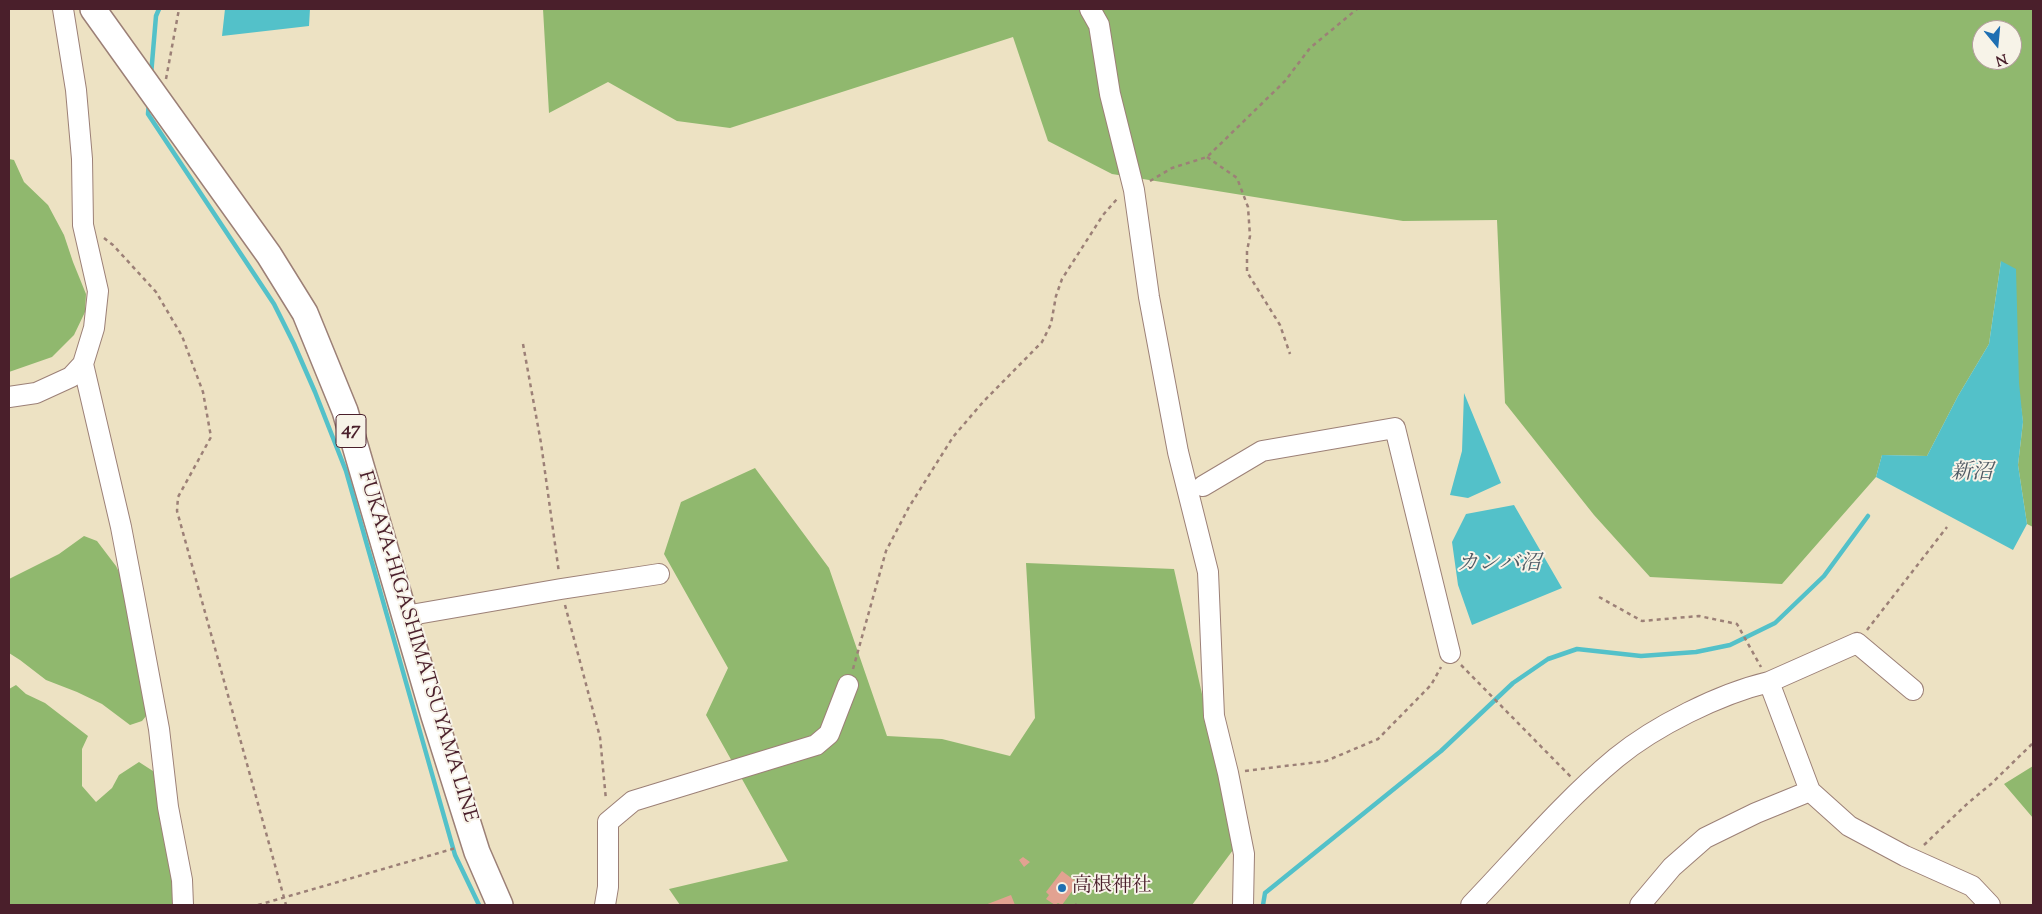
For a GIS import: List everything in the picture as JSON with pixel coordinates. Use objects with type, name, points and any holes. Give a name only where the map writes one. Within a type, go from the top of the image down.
[{"type":"main road","name":"FUKAYA-HIGASHIMATSUYAMA LINE","points":[[94,9],[269,255],[305,313],[346,411],[434,716],[474,843],[500,905]]},
{"type":"street","points":[[9,397],[36,393],[70,377],[82,364],[94,328],[98,291],[83,225],[82,159],[76,90],[63,9]]},
{"type":"street","points":[[1090,9],[1099,25],[1110,94],[1134,190],[1149,297],[1178,452],[1208,572],[1214,716],[1228,773],[1244,854],[1243,905]]},
{"type":"street","points":[[82,364],[119,518],[159,729],[168,807],[182,880],[182,905]]},
{"type":"street","points":[[1203,486],[1262,451],[1395,428],[1450,653]]},
{"type":"street","points":[[405,616],[658,574]]},
{"type":"street","points":[[1471,905],[1616,757],[1655,731],[1706,705],[1769,682],[1857,643],[1913,690]]},
{"type":"street","points":[[1769,682],[1810,791],[1849,826],[1911,858],[1972,886],[1990,905]]},
{"type":"street","points":[[605,905],[608,886],[608,822],[633,801],[816,746],[829,734],[848,685]]},
{"type":"street","points":[[1640,905],[1672,867],[1705,838],[1756,813],[1810,791]]},
{"type":"path","points":[[162,103],[179,9]]},
{"type":"path","points":[[848,685],[886,551],[909,507],[953,437],[982,402],[1042,342],[1051,324],[1056,296],[1062,279],[1103,215],[1120,196],[1172,168],[1207,157],[1284,82],[1310,48],[1357,9]]},
{"type":"path","points":[[1207,157],[1237,178],[1248,208],[1250,236],[1247,251],[1247,272],[1280,325],[1290,354]]},
{"type":"path","points":[[83,225],[113,245],[156,292],[182,336],[203,392],[211,436],[178,497],[177,512],[286,905]]},
{"type":"path","points":[[1857,643],[1947,527]]},
{"type":"path","points":[[1599,597],[1642,621],[1699,616],[1737,624],[1769,682]]},
{"type":"path","points":[[1228,773],[1326,761],[1378,739],[1431,685],[1450,653],[1583,789]]},
{"type":"path","points":[[1911,858],[1968,803],[1992,784],[2033,743]]},
{"type":"path","points":[[258,905],[474,843]]},
{"type":"green space","points":[[543,9],[2033,9],[2033,527],[2027,524],[2018,465],[2023,422],[2001,261],[1989,344],[1958,396],[1927,456],[1882,455],[1876,477],[1782,584],[1650,577],[1594,515],[1505,403],[1497,220],[1403,221],[1112,174],[1048,141],[1013,37],[730,128],[677,121],[608,82],[549,113]]},
{"type":"green space","points":[[9,159],[14,160],[24,182],[48,205],[64,235],[86,294],[85,312],[74,335],[52,357],[9,372]]},
{"type":"green space","points":[[755,468],[829,568],[887,736],[942,739],[1010,756],[1035,718],[1026,563],[1174,569],[1236,846],[1192,905],[680,905],[669,889],[788,861],[706,715],[728,668],[664,554],[681,502]]},
{"type":"green space","points":[[84,536],[97,541],[116,566],[129,592],[151,710],[142,721],[130,725],[102,704],[46,680],[9,653],[9,579],[59,554]]},
{"type":"green space","points":[[16,685],[26,694],[45,703],[88,736],[82,749],[82,786],[96,802],[112,788],[119,775],[139,762],[156,773],[176,905],[9,905],[9,689]]},
{"type":"green space","points":[[2033,766],[2033,818],[2004,784]]},
{"type":"water","points":[[225,9],[310,9],[309,26],[222,36]]},
{"type":"water","name":"新沼","points":[[2001,261],[2016,269],[2019,383],[2023,422],[2018,465],[2027,524],[2013,550],[1876,477],[1882,455],[1927,456],[1958,396],[1989,344]]},
{"type":"water","points":[[1464,393],[1501,483],[1468,498],[1450,495],[1462,451]]},
{"type":"water","name":"カンバ沼","points":[[1514,505],[1562,588],[1472,625],[1458,585],[1452,542],[1466,514]]},
{"type":"building","points":[[1023,857],[1030,862],[1024,867],[1019,860]]},
{"type":"building","name":"高根神社","points":[[1062,871],[1078,883],[1062,905],[1058,903],[1055,905],[1046,899],[1049,895],[1046,892]]},
{"type":"building","points":[[1011,895],[1015,905],[985,905]]},
{"type":"waterway","points":[[151,75],[156,16],[159,9]]},
{"type":"waterway","points":[[149,102],[148,114],[274,304],[315,392],[346,471],[455,855],[479,905]]},
{"type":"waterway","points":[[1263,905],[1265,893],[1441,751],[1513,683],[1548,659],[1577,649],[1641,656],[1696,652],[1730,645],[1775,623],[1824,576],[1868,516]]},
{"type":"place","name":"高根神社","points":[[1062,888]]}]
